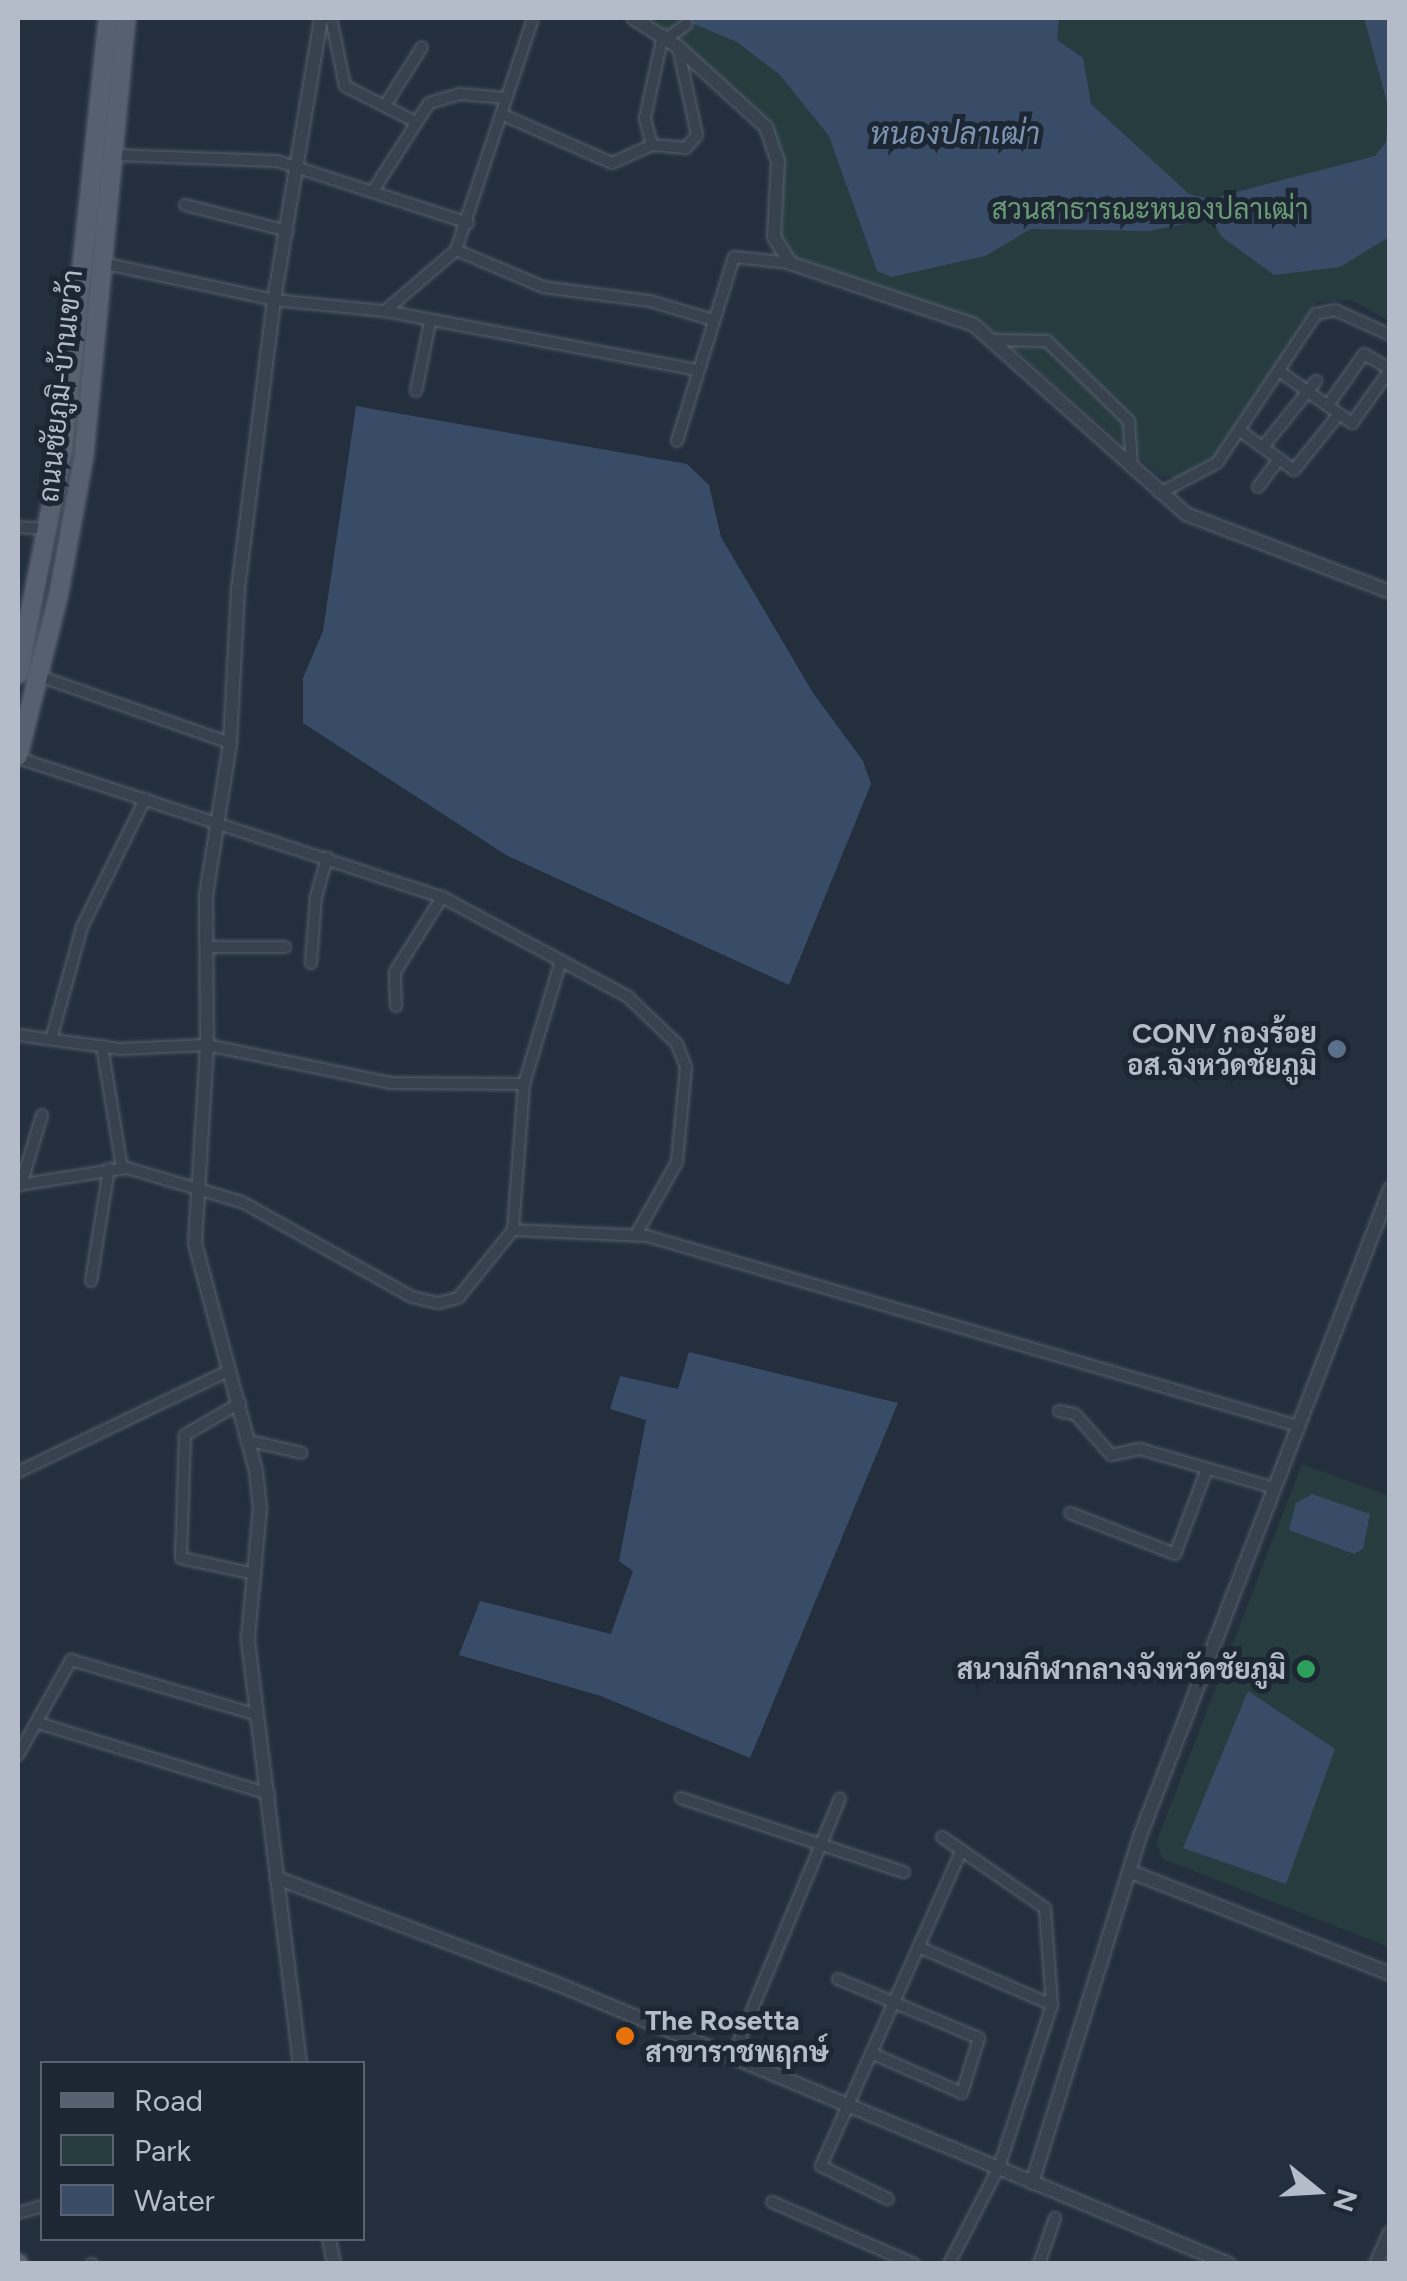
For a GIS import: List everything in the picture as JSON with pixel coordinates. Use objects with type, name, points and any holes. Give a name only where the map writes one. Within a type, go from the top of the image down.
[{"type":"main road","name":"ถนนชัยภูมิ-บ้านเขว้า","points":[[18,674],[50,528],[108,18]]},
{"type":"main road","name":"ถนนชัยภูมิ-บ้านเขว้า","points":[[18,757],[39,676],[84,455],[126,18]]},
{"type":"street","points":[[300,2061],[268,1794],[254,1714],[248,1638],[260,1508],[240,1403],[197,1258],[207,1045],[206,948],[216,820],[230,743],[238,589],[274,300],[321,18]]},
{"type":"street","points":[[331,18],[345,86],[414,121]]},
{"type":"street","points":[[385,310],[456,250],[533,18]]},
{"type":"street","points":[[633,18],[670,40],[754,113],[774,140],[774,237],[790,263]]},
{"type":"street","points":[[652,145],[645,118],[670,40],[687,24]]},
{"type":"street","points":[[501,114],[612,163],[652,145],[686,148],[697,135],[670,40]]},
{"type":"street","points":[[386,104],[422,47]]},
{"type":"street","points":[[373,191],[414,121],[440,97],[505,98]]},
{"type":"street","points":[[112,155],[296,166],[468,223]]},
{"type":"street","points":[[185,205],[288,231]]},
{"type":"street","points":[[456,250],[543,287],[650,301],[713,320]]},
{"type":"street","points":[[677,442],[696,370],[734,257],[790,263],[974,325],[996,340],[1160,493],[1204,523],[1390,592]]},
{"type":"street","points":[[102,263],[274,300],[385,310],[430,322],[696,370]]},
{"type":"street","points":[[1160,493],[1209,469],[1240,430],[1309,320],[1326,309],[1390,335]]},
{"type":"street","points":[[416,391],[430,322]]},
{"type":"street","points":[[996,340],[1047,341],[1130,422],[1132,467]]},
{"type":"street","points":[[1278,371],[1352,423],[1390,370],[1367,353],[1328,405]]},
{"type":"street","points":[[1263,447],[1316,380]]},
{"type":"street","points":[[1240,430],[1294,470],[1339,414]]},
{"type":"street","points":[[1258,486],[1279,459]]},
{"type":"street","points":[[18,527],[50,528]]},
{"type":"street","points":[[39,676],[230,743]]},
{"type":"street","points":[[18,757],[442,897],[627,996],[677,1044],[686,1067],[677,1162],[637,1233]]},
{"type":"street","points":[[52,1036],[82,927],[145,799]]},
{"type":"street","points":[[311,964],[327,858]]},
{"type":"street","points":[[396,1006],[394,972],[442,897]]},
{"type":"street","points":[[206,948],[285,946]]},
{"type":"street","points":[[42,1115],[19,1185],[122,1168],[201,1188],[299,1230],[373,1280],[438,1303],[458,1298],[513,1230],[524,1084],[561,960]]},
{"type":"street","points":[[18,1035],[52,1036],[102,1046],[207,1045],[390,1083],[524,1084]]},
{"type":"street","points":[[102,1046],[122,1168]]},
{"type":"street","points":[[91,1281],[109,1168]]},
{"type":"street","points":[[1032,2184],[1129,1872],[1390,1189]]},
{"type":"street","points":[[513,1230],[637,1233],[1298,1426]]},
{"type":"street","points":[[18,1472],[230,1370]]},
{"type":"street","points":[[240,1403],[185,1435],[181,1558],[255,1574]]},
{"type":"street","points":[[1059,1411],[1075,1414],[1111,1455],[1140,1449],[1274,1488]]},
{"type":"street","points":[[245,1440],[302,1453]]},
{"type":"street","points":[[1070,1513],[1175,1554],[1207,1469]]},
{"type":"street","points":[[18,1755],[71,1660],[254,1714]]},
{"type":"street","points":[[38,1723],[268,1794]]},
{"type":"street","points":[[681,1798],[819,1848],[904,1872]]},
{"type":"street","points":[[732,2058],[840,1799]]},
{"type":"street","points":[[942,1838],[1045,1908],[1052,2005],[999,2166],[949,2264]]},
{"type":"street","points":[[888,2199],[822,2170],[962,1851]]},
{"type":"street","points":[[1129,1872],[1390,1974]]},
{"type":"street","points":[[277,1878],[999,2166],[1197,2257],[1229,2264]]},
{"type":"street","points":[[921,1948],[1052,2005]]},
{"type":"street","points":[[838,1978],[898,1999],[980,2038],[962,2093],[874,2054]]},
{"type":"street","points":[[1038,2264],[1064,2196]]},
{"type":"street","points":[[772,2202],[914,2264]]},
{"type":"street","points":[[1376,2264],[1390,2233]]},
{"type":"green space","name":"สวนสาธารณะหนองปลาเฒ่า","points":[[645,18],[1389,18],[1389,321],[1351,300],[1317,302],[1214,458],[1183,479],[1160,476],[981,321],[784,255],[778,241],[782,161],[758,111]]},
{"type":"green space","name":"สนามกีฬากลางจังหวัดชัยภูมิ","points":[[1302,1464],[1389,1496],[1389,1947],[1163,1859],[1156,1843]]},
{"type":"water","name":"หนองปลาเฒ่า","points":[[680,18],[1059,18],[1057,40],[1083,58],[1091,104],[1189,194],[1210,199],[1375,156],[1386,142],[1389,110],[1389,237],[1340,267],[1274,275],[1222,237],[1209,216],[1192,213],[1184,224],[1149,231],[1031,229],[985,256],[892,277],[877,271],[829,136],[780,75],[737,42]]},
{"type":"water","points":[[1364,18],[1389,18],[1389,110]]},
{"type":"water","points":[[356,406],[687,464],[709,485],[721,537],[813,693],[863,761],[871,784],[789,985],[506,855],[303,723],[303,678],[323,631]]},
{"type":"water","points":[[689,1352],[898,1403],[750,1758],[601,1696],[459,1655],[480,1601],[611,1634],[633,1571],[619,1561],[646,1420],[610,1409],[620,1376],[678,1389]]},
{"type":"water","points":[[1312,1494],[1370,1514],[1363,1549],[1354,1554],[1289,1530],[1296,1503]]},
{"type":"water","points":[[1248,1691],[1335,1749],[1286,1884],[1183,1848]]},
{"type":"place","name":"CONV กองร้อย อส.จังหวัดชัยภูมิ","points":[[1337,1049]]},
{"type":"place","name":"สนามกีฬากลางจังหวัดชัยภูมิ","points":[[1306,1669]]},
{"type":"place","name":"The Rosetta สาขาราชพฤกษ์","points":[[625,2036]]}]
